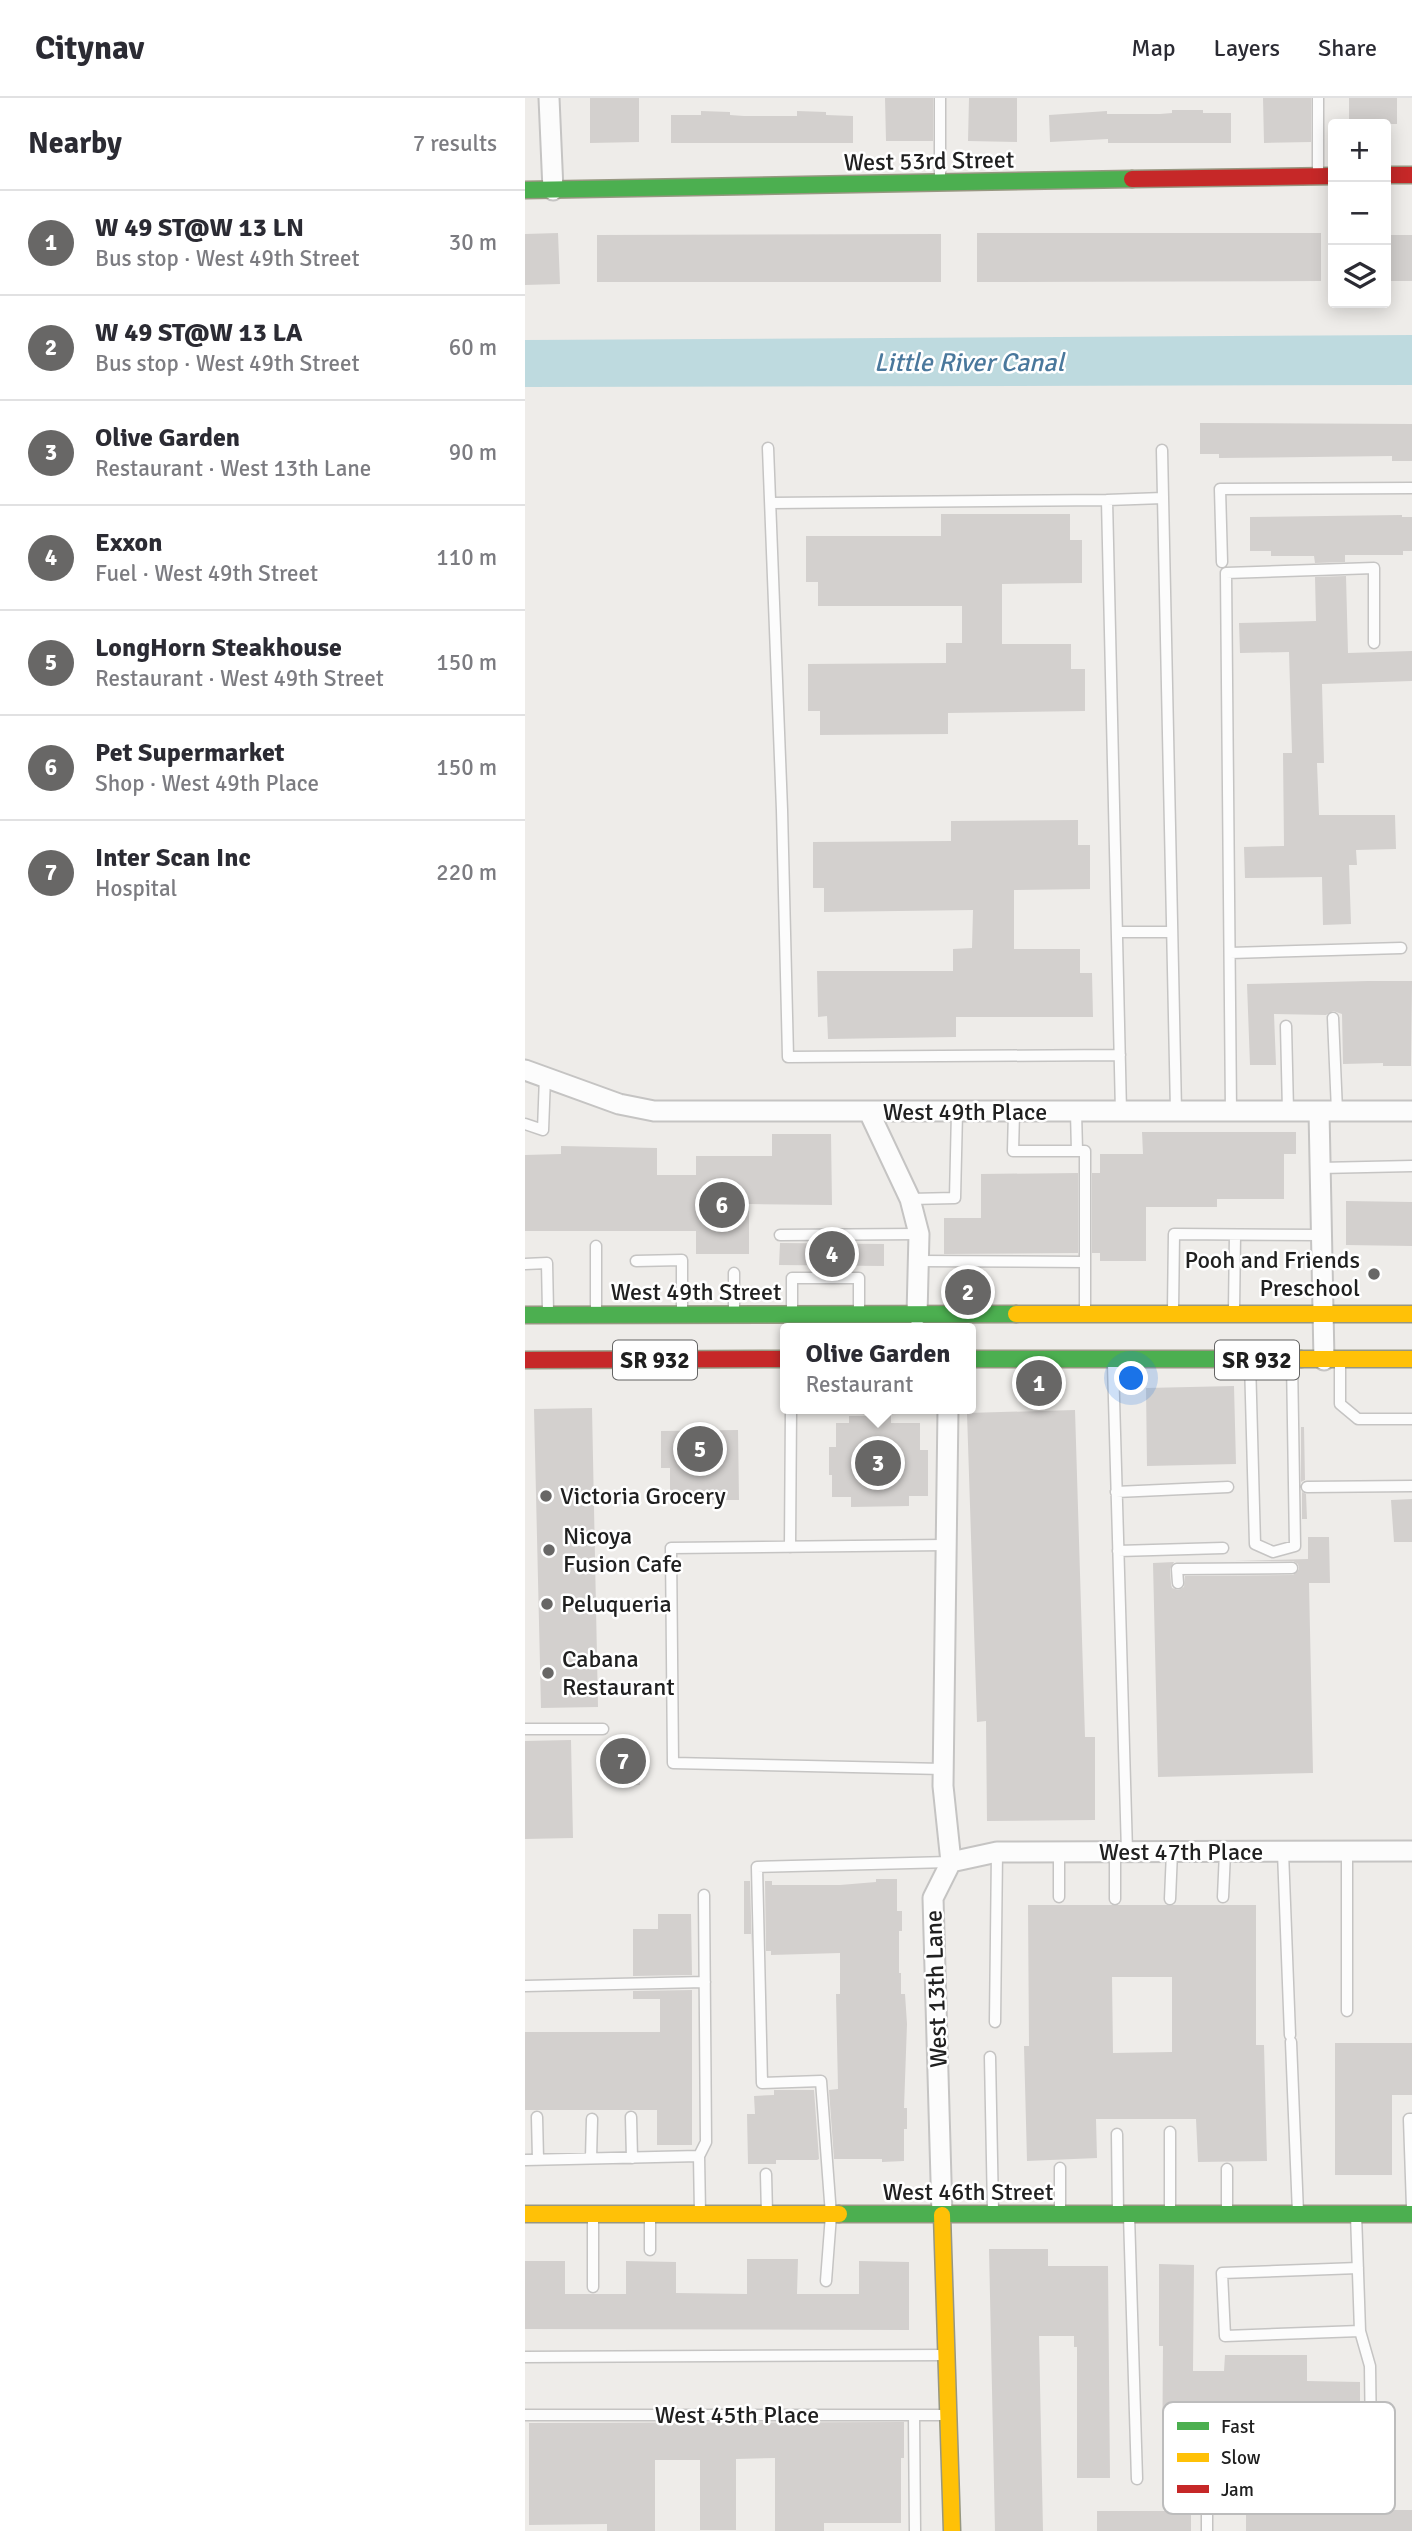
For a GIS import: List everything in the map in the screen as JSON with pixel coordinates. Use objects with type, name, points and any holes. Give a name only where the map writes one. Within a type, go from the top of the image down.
[{"type":"street","points":[[549,98],[554,190]]},
{"type":"street","points":[[1391,175],[1412,175]]},
{"type":"street","name":"West 53rd Street","points":[[525,190],[1326,176]]},
{"type":"street","name":"West 49th Place","points":[[525,1070],[641,1110],[1412,1111]]},
{"type":"street","points":[[1328,1111],[1320,1167],[1323,1315],[1332,1360]]},
{"type":"street","points":[[869,1112],[910,1199],[919,1234],[919,1261],[910,1322]]},
{"type":"street","name":"West 49th Street","points":[[525,1315],[859,1315],[910,1322],[1085,1315],[1412,1314]]},
{"type":"street","points":[[1067,1330],[1131,1315]]},
{"type":"street","points":[[714,1360],[780,1343]]},
{"type":"street","name":"SR 932","points":[[525,1360],[780,1359]]},
{"type":"street","name":"SR 932","points":[[976,1359],[1412,1359]]},
{"type":"street","points":[[948,1414],[943,1769],[951,1863]]},
{"type":"street","name":"West 47th Place","points":[[951,1863],[997,1852],[1412,1851]]},
{"type":"street","name":"West 13th Lane","points":[[951,1863],[933,1898],[953,2531]]},
{"type":"street","name":"West 46th Street","points":[[525,2214],[1412,2214]]},
{"type":"lane","points":[[940,98],[940,183]]},
{"type":"lane","points":[[1318,98],[1326,176]]},
{"type":"lane","points":[[768,447],[788,1057],[1120,1055]]},
{"type":"lane","points":[[1162,450],[1176,1111]]},
{"type":"lane","points":[[1222,562],[1220,489],[1412,488]]},
{"type":"lane","points":[[771,503],[1163,498]]},
{"type":"lane","points":[[1107,500],[1121,1112]]},
{"type":"lane","points":[[1231,1111],[1226,573],[1374,568],[1374,643]]},
{"type":"lane","points":[[1118,932],[1172,932]]},
{"type":"lane","points":[[1230,953],[1401,948]]},
{"type":"lane","points":[[1328,1111],[1333,1018]]},
{"type":"lane","points":[[1286,1026],[1287,1111]]},
{"type":"lane","points":[[525,1124],[543,1130],[545,1077]]},
{"type":"lane","points":[[910,1199],[955,1198],[957,1112]]},
{"type":"lane","points":[[1014,1112],[1013,1151],[1085,1151],[1085,1315]]},
{"type":"lane","points":[[1076,1112],[1077,1151]]},
{"type":"lane","points":[[1320,1167],[1412,1166]]},
{"type":"lane","points":[[780,1235],[919,1234]]},
{"type":"lane","points":[[1173,1315],[1174,1234],[1322,1235]]},
{"type":"lane","points":[[1234,1315],[1235,1235]]},
{"type":"lane","points":[[596,1245],[596,1315]]},
{"type":"lane","points":[[636,1261],[682,1260],[682,1315]]},
{"type":"lane","points":[[919,1261],[1085,1262]]},
{"type":"lane","points":[[525,1264],[547,1264],[548,1315]]},
{"type":"lane","points":[[734,1273],[734,1315]]},
{"type":"lane","points":[[792,1315],[792,1278],[859,1278],[859,1315]]},
{"type":"lane","points":[[1113,1360],[1121,1852],[1115,1899]]},
{"type":"lane","points":[[1250,1360],[1255,1544],[1273,1552],[1296,1546],[1292,1360]]},
{"type":"lane","points":[[1332,1360],[1340,1404],[1358,1419],[1412,1419]]},
{"type":"lane","points":[[790,1547],[791,1414]]},
{"type":"lane","points":[[1307,1487],[1412,1486]]},
{"type":"lane","points":[[1116,1492],[1228,1487]]},
{"type":"lane","points":[[943,1769],[674,1763],[671,1548],[945,1545]]},
{"type":"lane","points":[[1118,1551],[1223,1548]]},
{"type":"lane","points":[[1178,1583],[1177,1569],[1292,1568]]},
{"type":"lane","points":[[525,1729],[603,1729]]},
{"type":"lane","points":[[1347,1851],[1347,2011]]},
{"type":"lane","points":[[995,2022],[997,1852]]},
{"type":"lane","points":[[1059,1852],[1059,1897]]},
{"type":"lane","points":[[1170,1899],[1172,1852]]},
{"type":"lane","points":[[1223,1897],[1225,1852]]},
{"type":"lane","points":[[1283,1852],[1298,2213]]},
{"type":"lane","points":[[826,2281],[831,2215],[821,2081],[762,2083],[757,1867],[951,1863]]},
{"type":"lane","points":[[700,2214],[699,2157],[706,2142],[704,1895]]},
{"type":"lane","points":[[525,1986],[705,1982]]},
{"type":"lane","points":[[990,2057],[993,2215]]},
{"type":"lane","points":[[537,2117],[538,2159]]},
{"type":"lane","points":[[631,2118],[632,2158]]},
{"type":"lane","points":[[591,2158],[592,2119]]},
{"type":"lane","points":[[1412,2119],[1409,2119],[1412,2207]]},
{"type":"lane","points":[[1170,2132],[1170,2214]]},
{"type":"lane","points":[[1117,2134],[1124,2214],[1137,2479]]},
{"type":"lane","points":[[525,2160],[699,2157]]},
{"type":"lane","points":[[1059,2215],[1060,2168]]},
{"type":"lane","points":[[1227,2169],[1227,2214]]},
{"type":"lane","points":[[766,2174],[767,2214]]},
{"type":"lane","points":[[593,2214],[593,2287]]},
{"type":"lane","points":[[650,2214],[650,2250]]},
{"type":"lane","points":[[1356,2214],[1360,2331],[1370,2366],[1370,2402]]},
{"type":"lane","points":[[1358,2268],[1222,2273],[1224,2336],[1360,2331]]},
{"type":"lane","points":[[525,2357],[947,2355]]},
{"type":"lane","name":"West 45th Place","points":[[525,2415],[948,2415]]},
{"type":"lane","points":[[913,2415],[915,2531]]},
{"type":"water","name":"Little River Canal","points":[[1412,335],[1412,385],[525,387],[525,340]]},
{"type":"building","points":[[590,98],[639,98],[639,142],[590,143]]},
{"type":"building","points":[[885,98],[933,98],[933,141],[886,141]]},
{"type":"building","points":[[969,98],[1017,98],[1017,142],[968,141]]},
{"type":"building","points":[[1263,98],[1311,98],[1311,142],[1264,143]]},
{"type":"building","points":[[1349,98],[1397,98],[1397,124],[1391,124],[1391,119],[1349,119]]},
{"type":"building","points":[[1172,110],[1231,113],[1231,143],[1108,143],[1108,139],[1050,142],[1049,115],[1107,111],[1107,114],[1160,114],[1172,113]]},
{"type":"building","points":[[701,111],[730,112],[730,115],[744,116],[797,116],[797,111],[853,116],[853,143],[671,143],[671,115],[701,115]]},
{"type":"building","points":[[558,233],[560,284],[525,285],[525,234]]},
{"type":"building","points":[[977,233],[1321,233],[1321,281],[977,282]]},
{"type":"building","points":[[941,234],[941,282],[597,282],[597,235]]},
{"type":"building","points":[[1391,235],[1412,235],[1412,281],[1391,281]]},
{"type":"building","points":[[1200,423],[1412,424],[1412,461],[1392,461],[1392,456],[1219,458],[1219,454],[1200,454]]},
{"type":"building","points":[[941,514],[1070,514],[1070,540],[1082,540],[1082,583],[1002,584],[1002,644],[1071,644],[1071,669],[1085,669],[1085,711],[948,713],[948,734],[820,735],[820,711],[808,711],[808,664],[946,663],[946,643],[962,643],[962,606],[818,606],[818,582],[806,582],[806,536],[941,536]]},
{"type":"building","points":[[1250,517],[1412,517],[1412,551],[1403,551],[1403,555],[1345,555],[1345,562],[1315,563],[1314,556],[1271,556],[1271,551],[1250,551]]},
{"type":"building","points":[[1346,576],[1348,653],[1412,651],[1412,681],[1322,684],[1324,763],[1317,763],[1319,815],[1395,815],[1396,849],[1356,850],[1357,865],[1349,865],[1351,924],[1323,925],[1322,877],[1245,878],[1244,847],[1284,846],[1283,753],[1292,753],[1289,652],[1240,653],[1239,623],[1316,621],[1315,577]]},
{"type":"building","points":[[1078,820],[1078,845],[1090,845],[1090,889],[1014,890],[1014,949],[1080,949],[1080,973],[1092,973],[1093,1017],[956,1017],[956,1037],[828,1039],[827,1016],[818,1017],[817,971],[953,971],[953,949],[972,948],[973,910],[824,912],[824,888],[813,888],[813,842],[951,841],[951,821]]},
{"type":"building","points":[[1412,981],[1411,1066],[1383,1066],[1383,1063],[1343,1064],[1342,1014],[1333,1011],[1326,1015],[1274,1014],[1276,1065],[1250,1065],[1247,984]]},
{"type":"building","points":[[1142,1132],[1296,1132],[1296,1154],[1284,1154],[1284,1199],[1217,1199],[1217,1207],[1146,1207],[1146,1261],[1100,1261],[1100,1253],[1092,1253],[1092,1173],[1100,1173],[1100,1154],[1143,1154]]},
{"type":"building","points":[[772,1134],[831,1134],[832,1205],[749,1204],[749,1254],[696,1254],[696,1231],[525,1231],[525,1155],[561,1154],[561,1146],[657,1148],[657,1175],[696,1175],[696,1156],[772,1156]]},
{"type":"building","points":[[1078,1173],[1078,1253],[944,1254],[944,1218],[981,1218],[981,1174]]},
{"type":"building","points":[[1346,1201],[1412,1202],[1412,1246],[1346,1245]]},
{"type":"building","points":[[780,1243],[884,1244],[884,1266],[779,1265]]},
{"type":"building","points":[[1234,1386],[1236,1464],[1147,1466],[1146,1388]]},
{"type":"building","points":[[592,1408],[598,1707],[541,1708],[534,1409]]},
{"type":"building","points":[[1075,1410],[1085,1737],[1095,1737],[1095,1820],[987,1821],[986,1721],[977,1722],[967,1414]]},
{"type":"building","points":[[891,1414],[891,1423],[920,1423],[920,1450],[928,1450],[928,1496],[909,1496],[909,1506],[851,1507],[851,1497],[832,1497],[829,1447],[836,1447],[836,1423],[849,1423],[849,1416]]},
{"type":"building","points":[[1301,1427],[1304,1427],[1305,1480],[1301,1482]]},
{"type":"building","points":[[738,1430],[739,1500],[690,1500],[690,1492],[670,1492],[670,1468],[661,1468],[661,1431]]},
{"type":"building","points":[[1302,1492],[1306,1494],[1307,1519],[1302,1519]]},
{"type":"building","points":[[1412,1499],[1412,1542],[1394,1542],[1391,1500]]},
{"type":"building","points":[[1308,1537],[1329,1537],[1330,1583],[1309,1583],[1313,1773],[1158,1777],[1153,1563],[1174,1562],[1170,1569],[1171,1584],[1172,1588],[1178,1590],[1184,1587],[1185,1576],[1293,1575],[1299,1569],[1298,1564],[1293,1561],[1235,1561],[1308,1559]]},
{"type":"building","points":[[571,1740],[573,1838],[525,1839],[525,1741]]},
{"type":"building","points":[[615,1744],[639,1744],[640,1785],[616,1786]]},
{"type":"building","points":[[876,1879],[897,1879],[897,1911],[902,1911],[899,1973],[901,1994],[905,1994],[907,2024],[904,2108],[907,2108],[907,2129],[904,2129],[904,2161],[834,2159],[829,2090],[838,2089],[836,1994],[840,1994],[840,1953],[771,1955],[771,1951],[766,1951],[765,1881],[772,1881],[772,1885],[840,1885],[876,1882]]},
{"type":"building","points":[[744,1881],[750,1881],[752,1951],[751,1934],[744,1934]]},
{"type":"building","points":[[1028,1905],[1256,1905],[1256,2045],[1264,2045],[1267,2161],[1198,2162],[1196,2119],[1096,2119],[1097,2158],[1027,2161],[1024,2046],[1029,2046]],"holes":[[[1112,1977],[1172,1977],[1172,2052],[1113,2053]]]},
{"type":"building","points":[[658,1914],[691,1914],[692,1975],[633,1976],[633,1929],[658,1929]]},
{"type":"building","points":[[692,1990],[692,2145],[657,2145],[657,2110],[525,2110],[525,2032],[660,2032],[660,1999],[633,1999],[633,1991]]},
{"type":"building","points":[[1335,2043],[1412,2043],[1412,2095],[1392,2095],[1392,2175],[1335,2175]]},
{"type":"building","points":[[774,2090],[814,2090],[819,2159],[748,2164],[747,2114],[755,2114],[754,2096],[774,2095]]},
{"type":"building","points":[[989,2249],[1048,2249],[1048,2266],[1108,2266],[1110,2478],[1077,2478],[1077,2347],[1074,2347],[1074,2336],[1039,2336],[1043,2531],[995,2531]]},
{"type":"building","points":[[747,2259],[798,2259],[797,2294],[859,2294],[859,2261],[909,2262],[909,2330],[525,2329],[525,2261],[565,2261],[565,2294],[626,2294],[626,2261],[676,2262],[676,2293],[747,2294]]},
{"type":"building","points":[[1159,2264],[1194,2265],[1193,2371],[1224,2371],[1225,2355],[1307,2355],[1307,2381],[1360,2382],[1360,2402],[1163,2402],[1162,2477],[1163,2346],[1159,2346]]},
{"type":"building","points":[[904,2422],[901,2523],[824,2523],[824,2531],[775,2531],[775,2458],[736,2459],[736,2530],[700,2530],[700,2460],[655,2460],[655,2531],[607,2531],[607,2524],[529,2525],[529,2423]]},
{"type":"building","points":[[1395,2510],[1412,2510],[1412,2531],[1246,2531],[1246,2514],[1395,2514]]},
{"type":"building","points":[[1097,2511],[1163,2511],[1163,2514],[1191,2514],[1191,2531],[1097,2531]]},
{"type":"traffic: fast","points":[[525,190],[1132,179]]},
{"type":"traffic: fast","points":[[525,1315],[1016,1314]]},
{"type":"traffic: fast","points":[[976,1359],[1301,1359]]},
{"type":"traffic: fast","points":[[839,2214],[1412,2214]]},
{"type":"traffic: slow","points":[[1016,1314],[1412,1314]]},
{"type":"traffic: slow","points":[[1301,1359],[1412,1359]]},
{"type":"traffic: slow","points":[[525,2214],[839,2214]]},
{"type":"traffic: slow","points":[[942,2215],[952,2531]]},
{"type":"traffic: jam","points":[[1391,175],[1412,175]]},
{"type":"traffic: jam","points":[[1132,179],[1328,176]]},
{"type":"traffic: jam","points":[[525,1360],[780,1359]]},
{"type":"place","name":"Pet Supermarket","points":[[722,1205]]},
{"type":"place","name":"Exxon","points":[[832,1254]]},
{"type":"place","name":"Pooh and Friends Preschool","points":[[1374,1274]]},
{"type":"place","name":"W 49 ST@W 13 LA","points":[[968,1292]]},
{"type":"place","name":"W 49 ST@W 13 LN","points":[[1039,1383]]},
{"type":"place","name":"LongHorn Steakhouse","points":[[700,1449]]},
{"type":"place","name":"Olive Garden","points":[[878,1463]]},
{"type":"place","name":"Victoria Grocery","points":[[546,1496]]},
{"type":"place","name":"Nicoya Fusion Cafe","points":[[549,1550]]},
{"type":"place","name":"Peluqueria","points":[[547,1604]]},
{"type":"place","name":"Cabana Restaurant","points":[[548,1673]]},
{"type":"place","name":"Inter Scan Inc","points":[[623,1761]]}]
